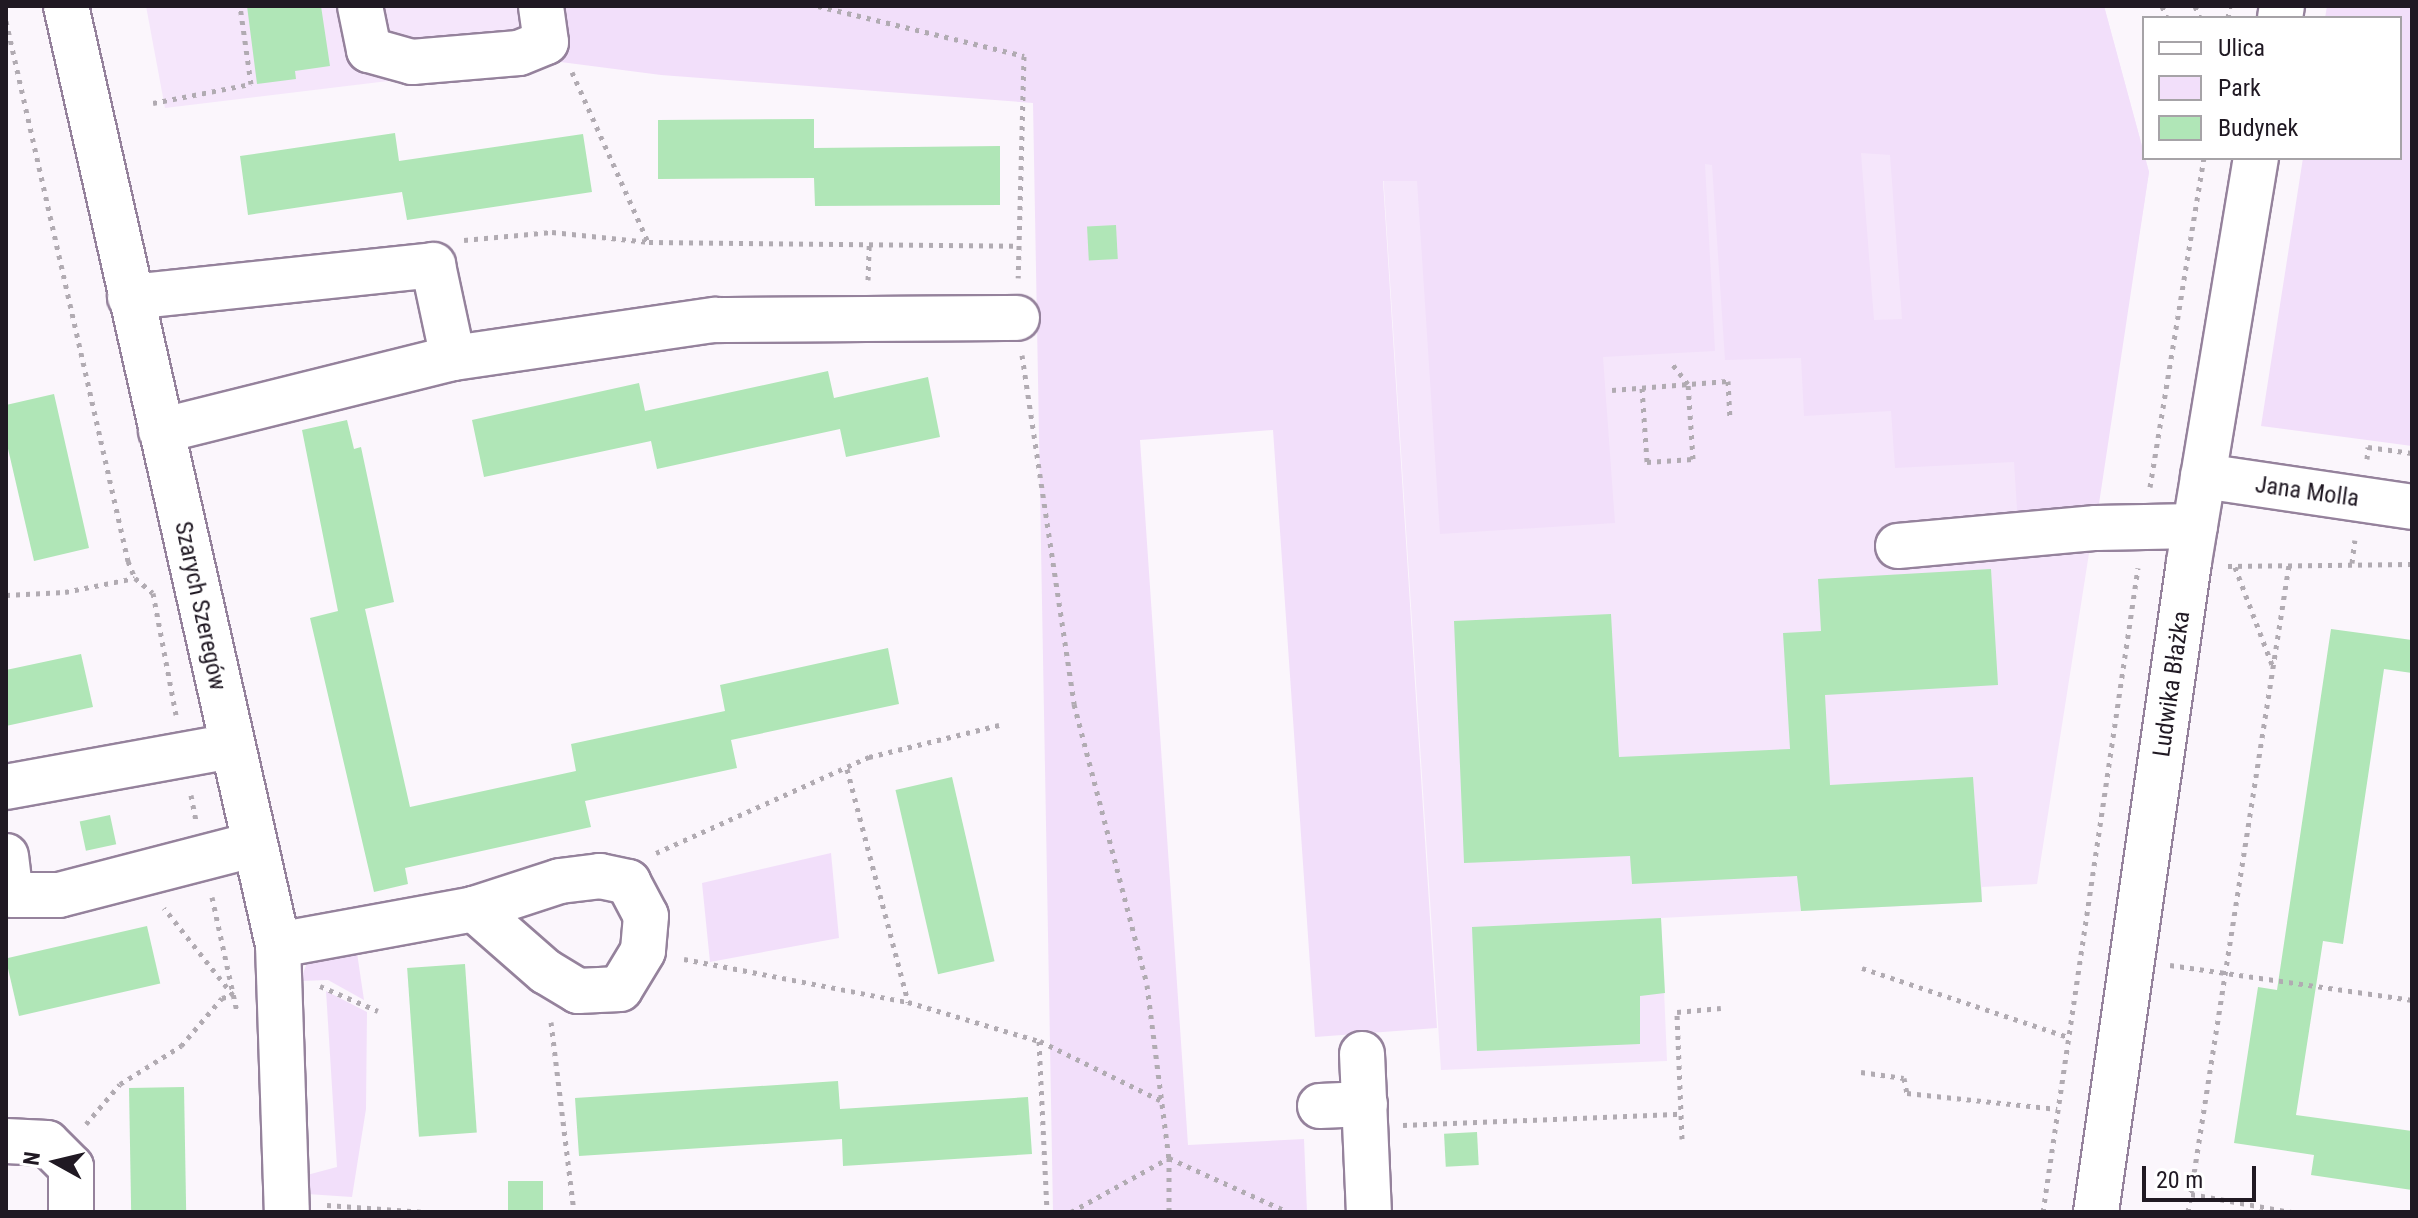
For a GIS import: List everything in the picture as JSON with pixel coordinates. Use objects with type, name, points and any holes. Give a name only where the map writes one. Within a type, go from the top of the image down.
[{"type":"street","name":"Szarych Szeregów","points":[[66,6],[278,945],[287,1212]]},
{"type":"street","points":[[360,6],[369,50],[412,62],[519,53],[544,24]]},
{"type":"street","name":"Ludwika Błażka","points":[[2096,1212],[2192,544],[2256,160]]},
{"type":"street","points":[[130,297],[433,265],[453,358]]},
{"type":"street","points":[[161,431],[453,358],[715,320],[1017,318]]},
{"type":"street","name":"Jana Molla","points":[[2203,476],[2412,507]]},
{"type":"street","points":[[1898,546],[2143,528],[2192,544]]},
{"type":"street","points":[[6,787],[231,746]]},
{"type":"street","points":[[6,856],[11,895],[59,895],[253,845]]},
{"type":"street","points":[[278,945],[474,909],[560,881],[600,876],[628,882],[646,916],[643,951],[620,989],[578,991],[546,972],[474,909]]},
{"type":"street","points":[[1362,1054],[1369,1212]]},
{"type":"street","points":[[1320,1106],[1365,1115]]},
{"type":"street","points":[[6,1141],[47,1143],[71,1167],[71,1212]]},
{"type":"path","points":[[153,103],[251,84],[240,6]]},
{"type":"path","points":[[818,6],[1024,56],[1017,318],[1074,704],[1147,985],[1169,1158],[1169,1212]]},
{"type":"path","points":[[6,21],[135,578],[153,593],[183,756],[239,1021]]},
{"type":"path","points":[[544,24],[566,57],[649,242]]},
{"type":"path","points":[[2043,1212],[2143,528],[2204,160]]},
{"type":"path","points":[[447,241],[552,232],[649,242],[1019,246]]},
{"type":"path","points":[[1642,388],[1647,462],[1693,459],[1688,384],[1671,362]]},
{"type":"path","points":[[1612,390],[1728,381],[1730,420]]},
{"type":"path","points":[[2192,544],[2235,567],[2412,564]]},
{"type":"path","points":[[2188,1212],[2289,565]]},
{"type":"path","points":[[2235,567],[2273,668]]},
{"type":"path","points":[[6,595],[65,592],[135,578]]},
{"type":"path","points":[[600,876],[869,757],[999,725]]},
{"type":"path","points":[[847,769],[908,1002]]},
{"type":"path","points":[[138,875],[233,995]]},
{"type":"path","points":[[643,951],[908,1002],[1039,1041],[1160,1100]]},
{"type":"path","points":[[2081,954],[2412,1000]]},
{"type":"path","points":[[1862,968],[2068,1037]]},
{"type":"path","points":[[546,972],[574,1212]]},
{"type":"path","points":[[279,991],[325,985],[378,1011]]},
{"type":"path","points":[[71,1167],[76,1130],[120,1084],[181,1046],[222,998],[233,995]]},
{"type":"path","points":[[1682,1139],[1677,1012],[1721,1008]]},
{"type":"path","points":[[1039,1041],[1047,1212]]},
{"type":"path","points":[[1861,1072],[1904,1078],[1907,1093],[2057,1109]]},
{"type":"path","points":[[1365,1115],[1681,1114]]},
{"type":"path","points":[[1071,1212],[1169,1158]]},
{"type":"path","points":[[1169,1158],[1288,1212]]},
{"type":"path","points":[[2191,1194],[2291,1212]]},
{"type":"path","points":[[362,1207],[425,1212]]},
{"type":"path","points":[[814,1212],[915,1212]]},
{"type":"shaded area","points":[[146,6],[545,6],[553,61],[165,108]]},
{"type":"shaded area","points":[[2104,6],[2142,146],[2142,160],[2146,160],[2149,172],[2037,884],[1982,887],[1982,902],[1661,918],[1667,1061],[1441,1070],[1380,126]]},
{"type":"green space","points":[[545,6],[2104,6],[2142,146],[2142,160],[2146,160],[2149,172],[2097,517],[2018,525],[2014,462],[1895,468],[1891,411],[1804,416],[1801,358],[1725,360],[1712,165],[1705,164],[1715,351],[1603,357],[1615,523],[1440,534],[1417,181],[1383,181],[1437,1028],[1315,1037],[1273,430],[1140,440],[1188,1145],[1304,1139],[1307,1212],[1053,1212],[1033,103],[661,75],[553,61]],"holes":[[[1861,153],[1890,155],[1902,319],[1874,320]]]},
{"type":"green space","points":[[2327,6],[2412,6],[2412,446],[2261,426],[2303,160],[2402,160],[2402,16],[2325,16]]},
{"type":"green space","points":[[831,853],[839,938],[710,962],[702,883]]},
{"type":"green space","points":[[356,946],[364,1000],[328,980],[300,981],[307,963]]},
{"type":"green space","points":[[326,991],[367,1012],[366,1109],[352,1197],[307,1194],[307,1175],[337,1167]]},
{"type":"building","points":[[247,6],[321,6],[330,66],[295,71],[296,79],[257,84]]},
{"type":"building","points":[[814,119],[814,148],[1000,146],[1000,205],[815,206],[814,178],[658,179],[658,120]]},
{"type":"building","points":[[395,133],[399,161],[583,134],[592,192],[407,220],[402,192],[248,215],[240,156]]},
{"type":"building","points":[[1116,225],[1118,259],[1089,260],[1087,227]]},
{"type":"building","points":[[828,371],[834,398],[928,377],[940,437],[846,457],[840,429],[657,469],[651,441],[484,477],[472,420],[639,383],[645,411]]},
{"type":"building","points":[[54,394],[89,548],[34,561],[6,440],[6,405]]},
{"type":"building","points":[[347,420],[354,449],[361,447],[394,602],[365,609],[410,807],[576,771],[571,744],[725,711],[720,685],[888,648],[899,704],[731,740],[737,768],[585,801],[591,827],[405,868],[408,884],[374,892],[310,618],[338,611],[302,430]]},
{"type":"building","points":[[1991,569],[1998,685],[1825,695],[1830,785],[1973,777],[1982,902],[1801,911],[1797,876],[1632,884],[1630,856],[1464,863],[1454,621],[1611,614],[1619,757],[1790,749],[1783,633],[1821,631],[1818,579]]},
{"type":"building","points":[[2331,629],[2412,640],[2412,673],[2384,669],[2343,944],[2323,941],[2296,1115],[2412,1131],[2412,1190],[2311,1175],[2314,1155],[2234,1143],[2258,987],[2277,990]]},
{"type":"building","points":[[81,654],[93,707],[6,726],[6,670]]},
{"type":"building","points":[[952,777],[995,961],[938,974],[895,790]]},
{"type":"building","points":[[110,815],[116,844],[86,851],[80,821]]},
{"type":"building","points":[[1661,918],[1665,993],[1640,996],[1640,1044],[1477,1051],[1472,927]]},
{"type":"building","points":[[147,926],[160,983],[19,1016],[6,959]]},
{"type":"building","points":[[465,964],[477,1133],[419,1137],[407,968]]},
{"type":"building","points":[[838,1081],[840,1109],[1028,1097],[1032,1154],[843,1166],[842,1139],[579,1156],[575,1098]]},
{"type":"building","points":[[184,1087],[186,1212],[131,1212],[129,1088]]},
{"type":"building","points":[[1477,1132],[1479,1165],[1446,1167],[1444,1134]]},
{"type":"building","points":[[508,1181],[543,1181],[543,1211],[508,1211]]}]
